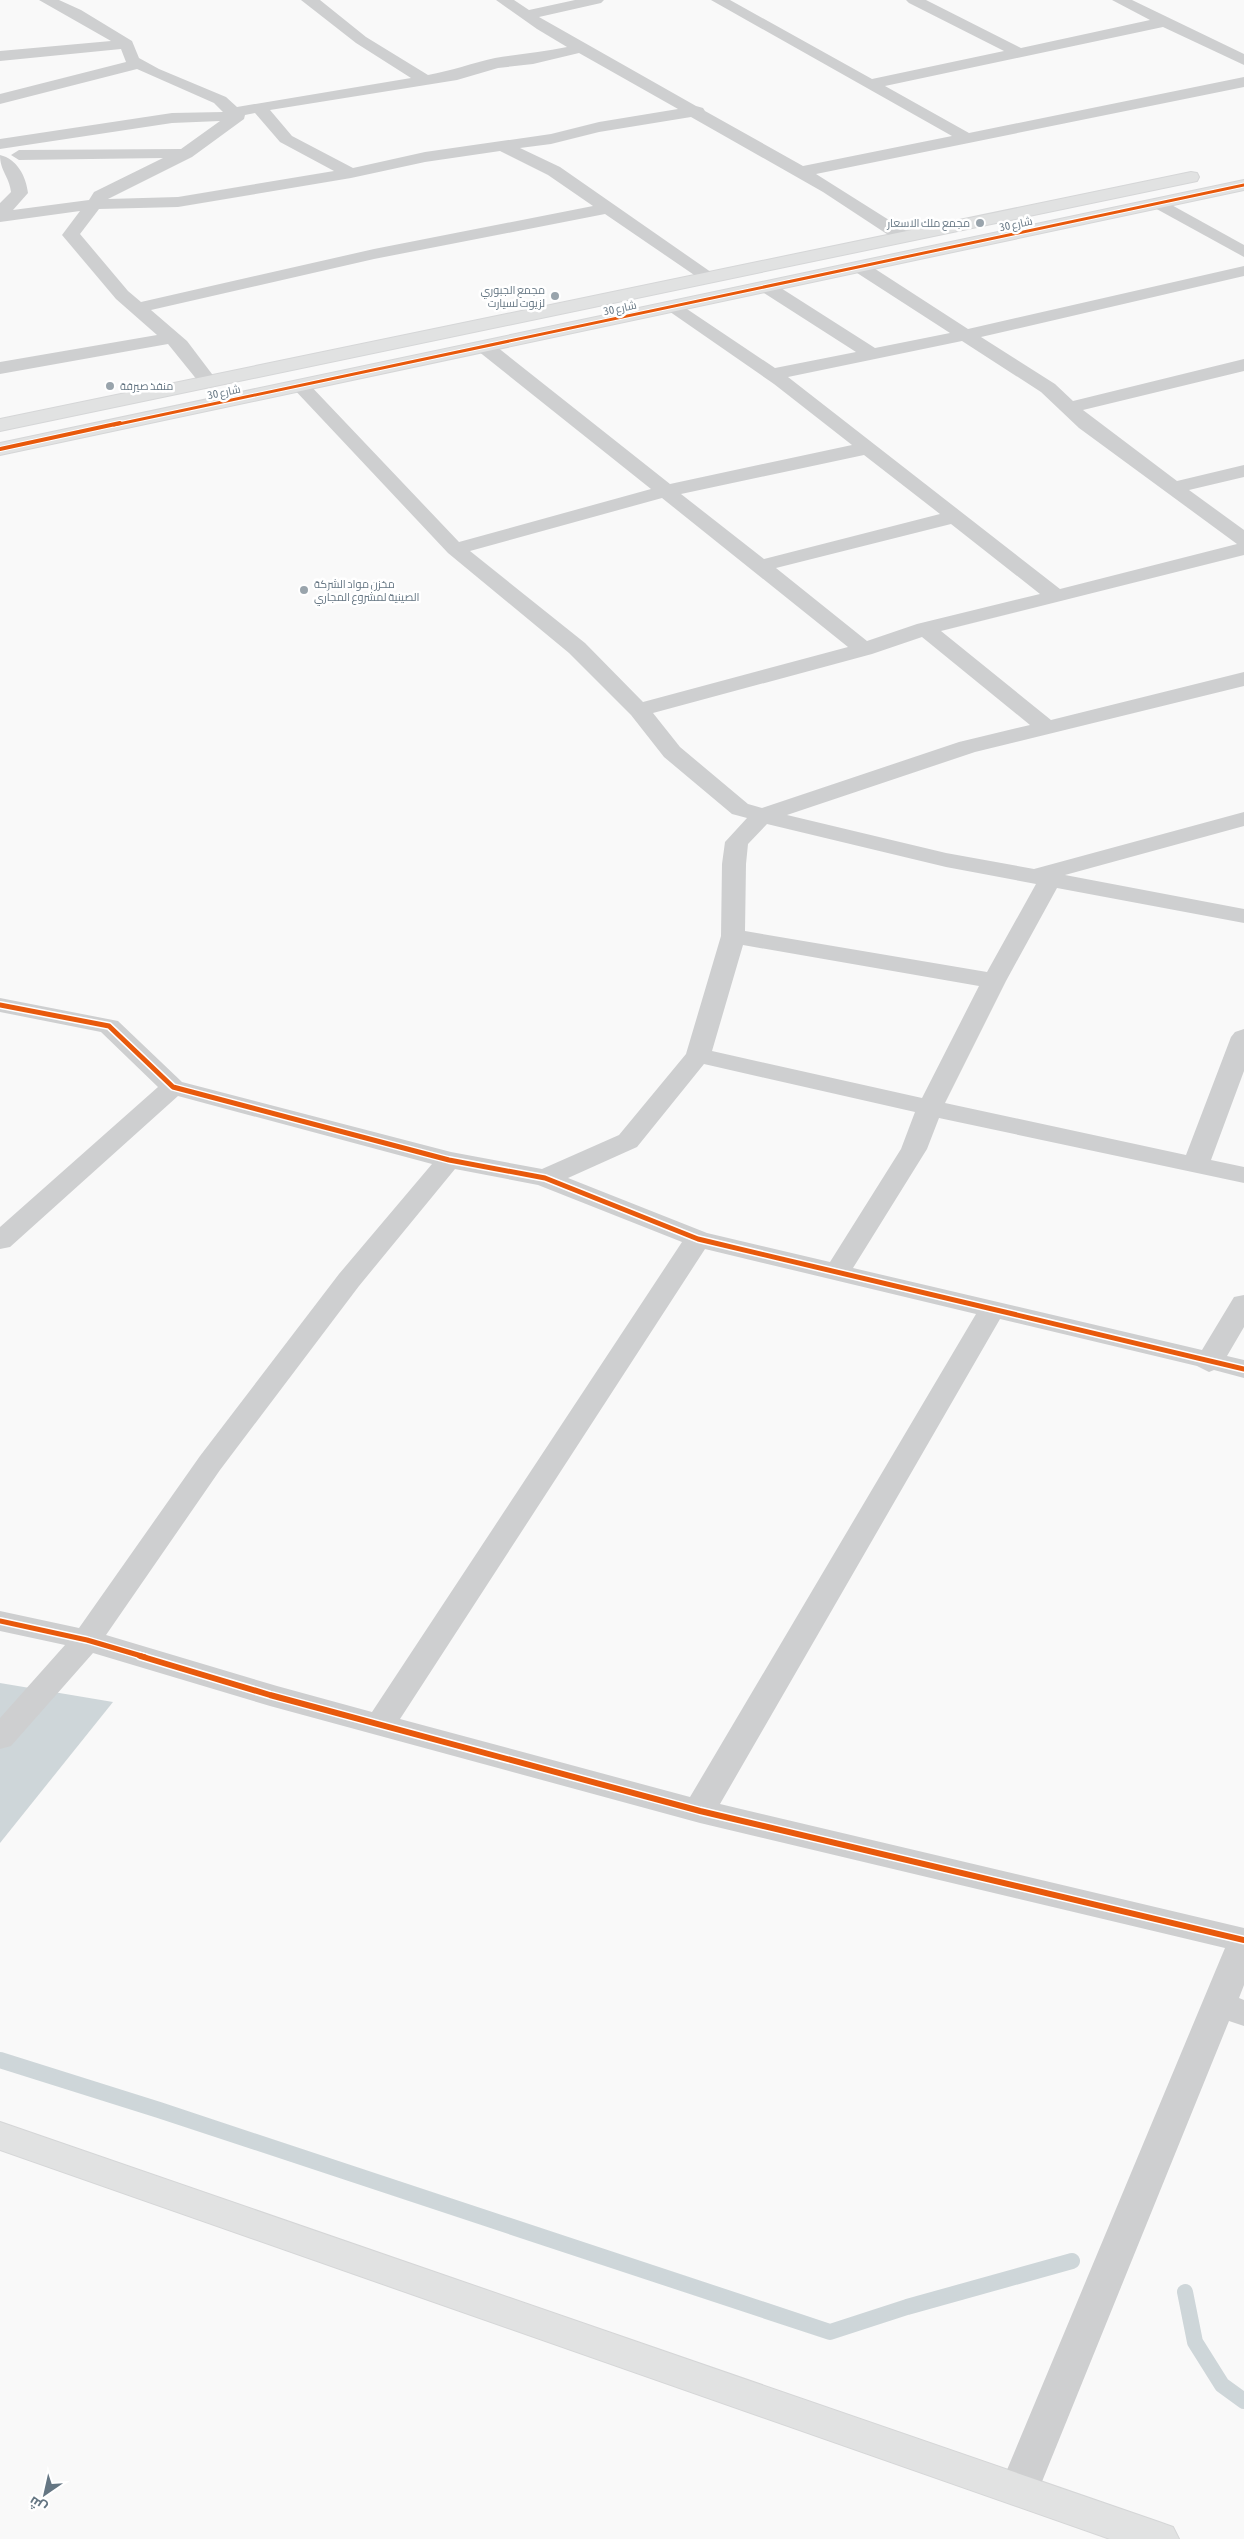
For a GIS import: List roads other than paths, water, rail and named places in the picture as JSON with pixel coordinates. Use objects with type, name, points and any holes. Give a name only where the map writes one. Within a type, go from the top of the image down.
[{"type":"street","points":[[47,0],[76,13],[127,44],[132,60],[153,72],[220,100],[235,114]]},
{"type":"street","points":[[309,0],[324,9],[361,40],[425,80]]},
{"type":"street","points":[[504,0],[583,48],[696,111],[747,144],[829,188],[902,236]]},
{"type":"street","points":[[526,14],[596,0]]},
{"type":"street","points":[[719,0],[966,138]]},
{"type":"street","points":[[919,2],[951,0]]},
{"type":"street","points":[[1120,0],[1244,60]]},
{"type":"street","points":[[919,2],[1019,52]]},
{"type":"street","points":[[870,84],[1165,22]]},
{"type":"street","points":[[0,56],[127,44]]},
{"type":"street","points":[[0,144],[172,118],[235,114],[259,108],[456,75],[496,63],[533,59],[583,48]]},
{"type":"street","points":[[0,99],[57,83],[139,64]]},
{"type":"street","points":[[799,172],[1244,82]]},
{"type":"street","points":[[259,108],[286,139],[351,173]]},
{"type":"street","points":[[0,217],[94,204],[178,202],[351,173],[425,157],[502,146],[696,111]]},
{"type":"street","points":[[209,382],[172,338],[122,295],[71,235],[100,196],[186,152],[235,114]]},
{"type":"street","points":[[502,146],[554,172],[709,277]]},
{"type":"street","points":[[0,155],[186,152]]},
{"type":"street","points":[[0,160],[8,164],[16,176],[19,182],[20,193],[0,213]]},
{"type":"street","name":"شارع 30","points":[[0,425],[1205,174]]},
{"type":"street","name":"شارع 30","points":[[0,449],[1244,186]]},
{"type":"street","points":[[1159,203],[1244,252]]},
{"type":"street","points":[[138,308],[374,254],[608,208]]},
{"type":"street","points":[[860,267],[1048,388],[1086,424],[1244,540]]},
{"type":"street","points":[[773,374],[966,335],[1244,271]]},
{"type":"street","points":[[768,287],[872,354]]},
{"type":"street","points":[[672,307],[773,374],[1056,596]]},
{"type":"street","points":[[0,368],[172,338]]},
{"type":"street","points":[[486,347],[864,649]]},
{"type":"street","points":[[1069,408],[1244,366]]},
{"type":"street","points":[[300,386],[455,548],[519,603],[577,648],[640,710],[672,752],[740,809],[809,828],[946,860],[1244,916]]},
{"type":"street","points":[[455,548],[666,491],[867,448]]},
{"type":"street","points":[[1173,488],[1244,471]]},
{"type":"street","points":[[760,566],[953,516]]},
{"type":"street","points":[[640,710],[864,649],[925,629],[1244,549]]},
{"type":"street","points":[[925,629],[1046,727]]},
{"type":"street","points":[[545,1178],[628,1141],[698,1055],[733,936],[736,900],[734,864],[737,842],[763,815],[967,747],[1244,679]]},
{"type":"street","points":[[836,1272],[914,1149],[930,1108],[1044,877],[1244,819]]},
{"type":"street","points":[[733,936],[994,981]]},
{"type":"street","points":[[0,1005],[109,1026],[173,1087],[449,1160],[545,1178],[698,1239],[1209,1363],[1244,1369]]},
{"type":"street","points":[[1196,1164],[1241,1050]]},
{"type":"street","points":[[698,1055],[930,1108],[1244,1175]]},
{"type":"street","points":[[0,1241],[9,1220],[173,1087]]},
{"type":"street","points":[[0,1738],[87,1640],[210,1463],[349,1280],[449,1160]]},
{"type":"street","points":[[380,1725],[698,1239]]},
{"type":"street","points":[[1209,1363],[1244,1304]]},
{"type":"street","points":[[700,1811],[715,1781],[992,1310]]},
{"type":"street","points":[[0,1621],[87,1640],[270,1696],[700,1811],[1244,1941],[1231,2009],[1019,2489]]},
{"type":"street","points":[[0,2136],[1159,2539]]},
{"type":"waterway","points":[[0,2060],[159,2110],[830,2332],[907,2307],[1072,2261]]},
{"type":"waterway","points":[[1185,2292],[1195,2342],[1222,2385],[1244,2401]]},
{"type":"place","name":"مجمع ملك الاسعار","points":[[980,223]]},
{"type":"place","name":"مجمع الجبوري لزيوت لسيارت","points":[[555,296]]},
{"type":"place","name":"منفذ صيرفة","points":[[110,386]]},
{"type":"place","name":"مخزن مواد الشركة الصينية لمشروع المجاري","points":[[304,590]]}]
